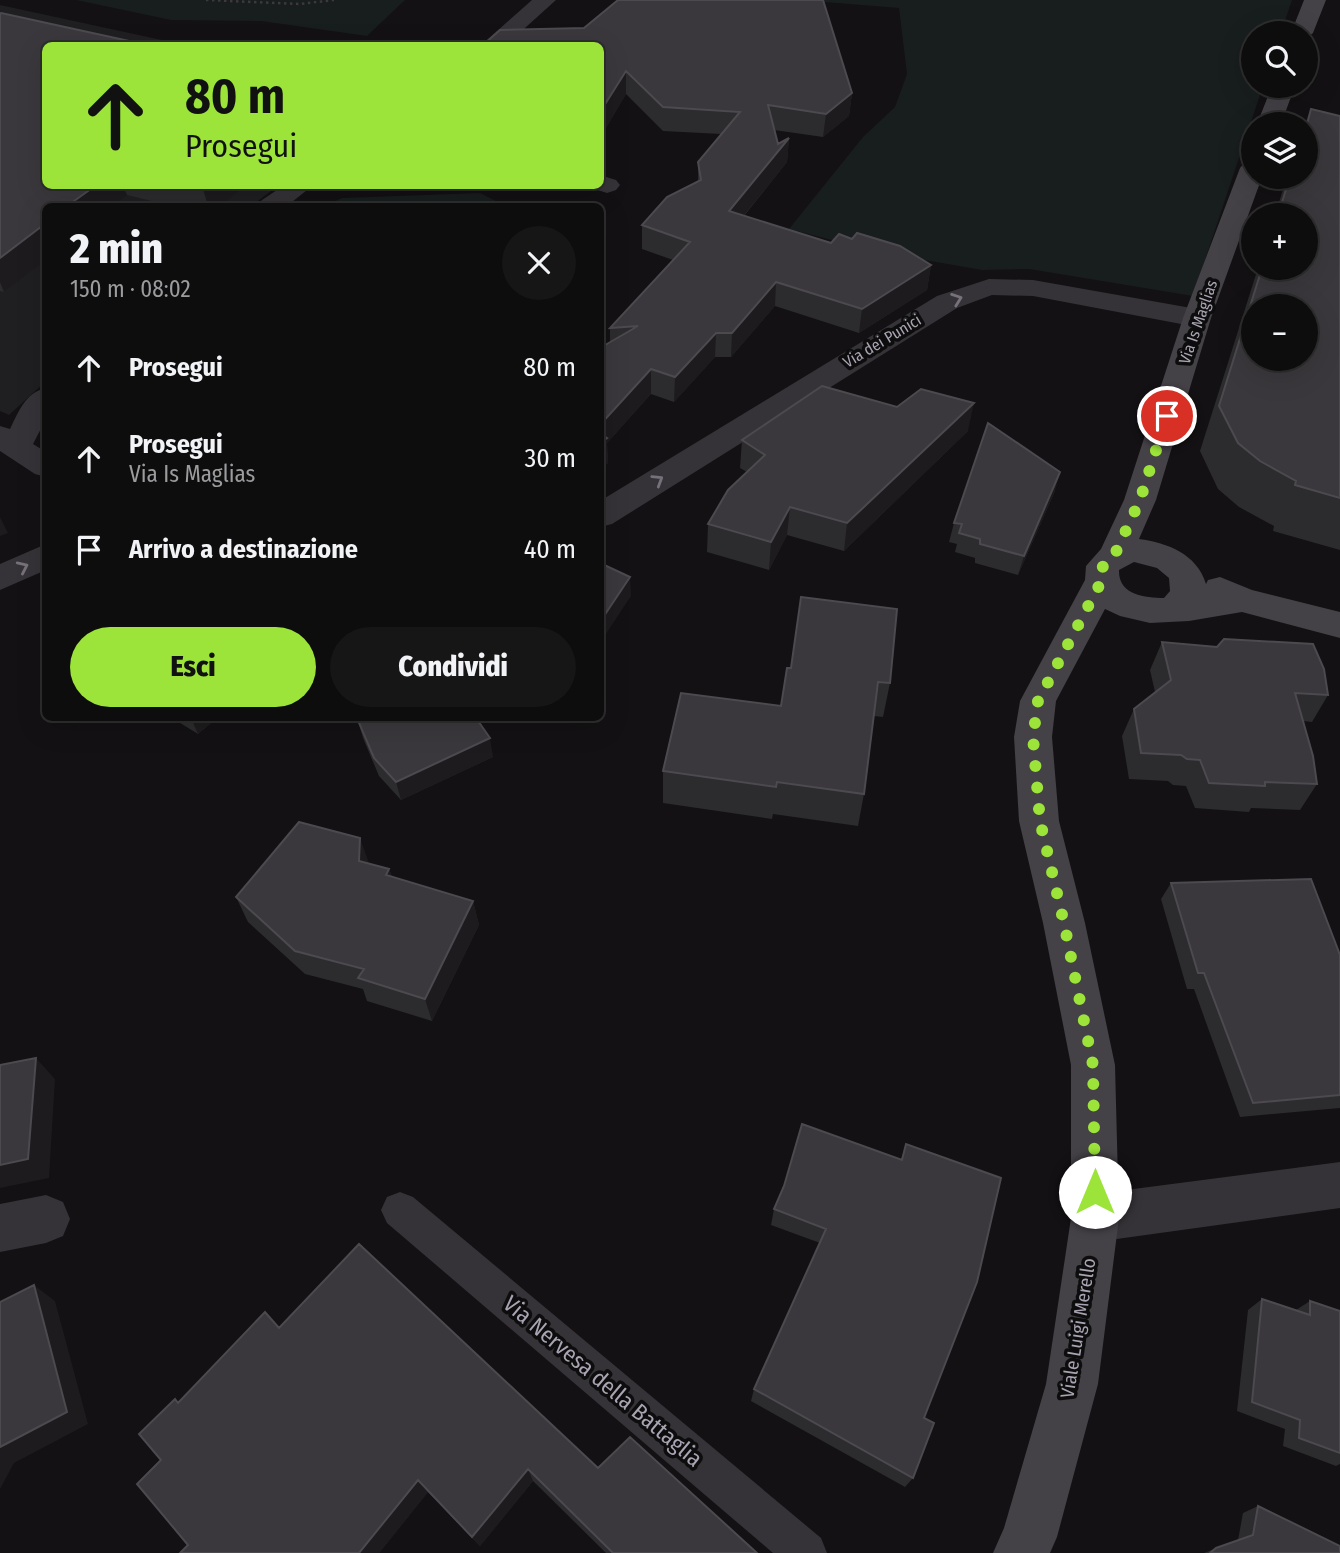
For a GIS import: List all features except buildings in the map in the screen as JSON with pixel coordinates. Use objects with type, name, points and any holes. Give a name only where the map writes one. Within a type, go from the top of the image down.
[{"type":"street","points":[[496,42],[545,0]]},
{"type":"street","points":[[1307,21],[1315,0]]},
{"type":"street","points":[[275,203],[295,189]]},
{"type":"street","name":"Via Is Maglias","points":[[1056,666],[1109,567],[1140,500],[1198,318],[1245,189]]},
{"type":"street","name":"Via dei Punici","points":[[604,514],[947,302],[989,287],[1033,288],[1198,318]]},
{"type":"street","points":[[42,401],[8,442],[42,464]]},
{"type":"street","points":[[1140,500],[1145,522],[1190,584],[1184,602],[1160,610]]},
{"type":"street","points":[[1242,600],[1160,610],[1118,601],[1109,567],[1141,551],[1173,562],[1242,600],[1340,625]]},
{"type":"street","points":[[0,578],[42,558]]},
{"type":"street","name":"Viale Luigi Merello","points":[[1021,1553],[1029,1537],[1072,1384],[1095,1218],[1093,1065],[1040,821],[1033,737],[1038,701],[1056,666],[1096,637],[1160,610]]},
{"type":"street","points":[[1095,1218],[1340,1185]]},
{"type":"street","points":[[0,1228],[46,1219]]},
{"type":"lane","name":"Via Nervesa della Battaglia","points":[[400,1210],[806,1553]]},
{"type":"path","points":[[206,0],[300,4],[334,0]]},
{"type":"shaded area","points":[[76,0],[405,0],[367,36],[261,21],[171,20]]},
{"type":"shaded area","points":[[799,0],[1292,0],[1285,21],[1241,21],[1241,98],[1259,98],[1254,112],[1241,112],[1241,152],[1193,296],[1029,269],[982,270],[878,252],[789,229],[863,137],[895,107],[907,74],[899,8]]},
{"type":"shaded area","points":[[0,5],[171,42],[42,42],[42,189],[274,189],[255,203],[42,203],[42,385],[9,415],[0,411]]},
{"type":"shaded area","points":[[480,193],[498,202],[331,203],[342,198]]},
{"type":"route","points":[[1095,1192],[1093,1065],[1040,821],[1033,737],[1038,701],[1102,580],[1101,570],[1106,561],[1115,554],[1140,500],[1167,416]]}]
